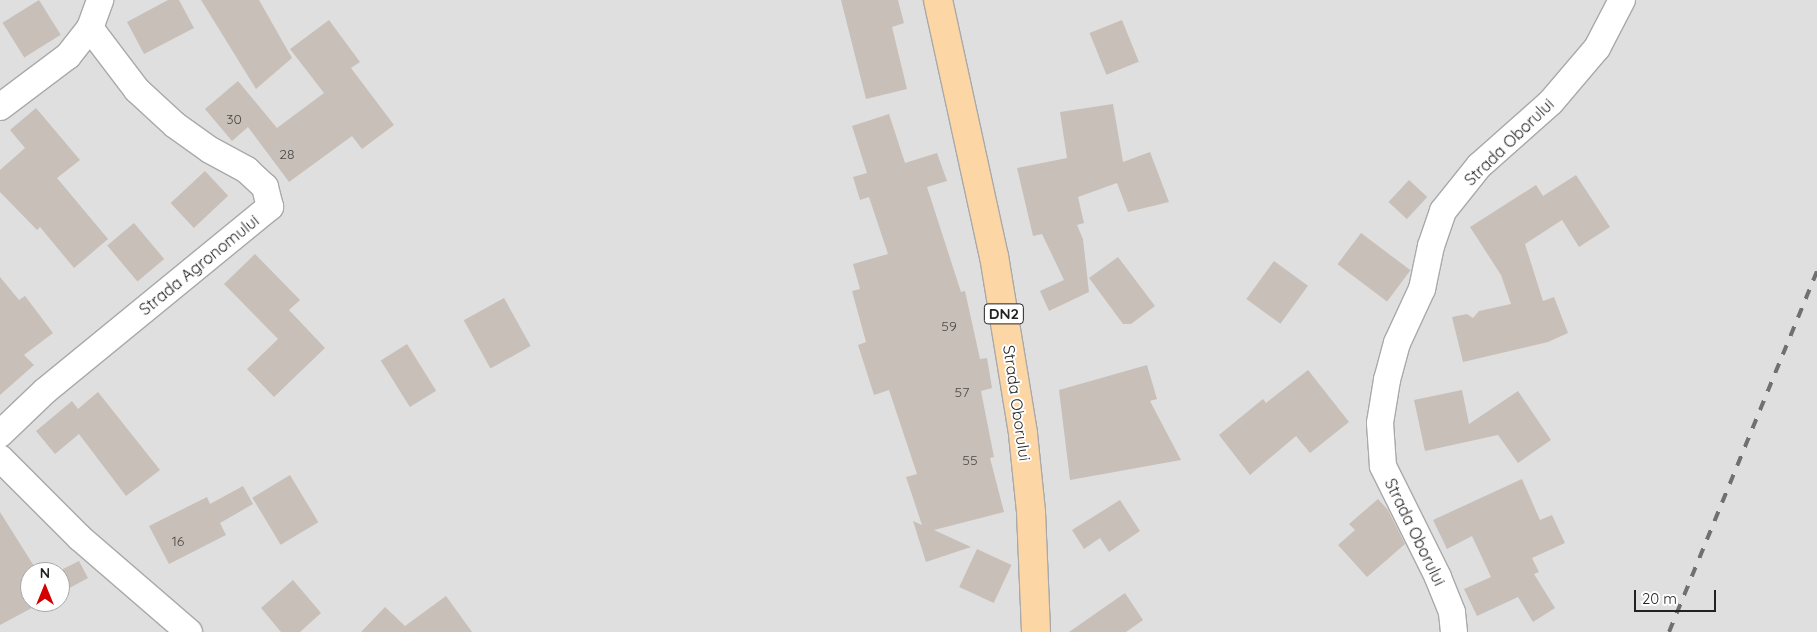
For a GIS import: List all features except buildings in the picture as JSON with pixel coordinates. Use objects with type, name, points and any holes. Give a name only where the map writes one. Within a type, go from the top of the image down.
[{"type":"main road","name":"Strada Oborului","points":[[938,0],[994,256],[1022,425],[1031,512],[1036,632]]},
{"type":"street","points":[[0,107],[68,56],[90,28],[100,0]]},
{"type":"street","name":"Strada Oborului","points":[[1454,632],[1452,612],[1438,577],[1383,466],[1380,423],[1387,380],[1397,343],[1422,289],[1430,246],[1443,211],[1479,166],[1551,102],[1597,48],[1622,0]]},
{"type":"street","name":"Strada Agronomului","points":[[0,434],[45,390],[270,206],[265,187],[247,170],[210,150],[175,125],[137,90],[90,28]]},
{"type":"street","points":[[0,458],[80,538],[188,632]]},
{"type":"shaded area","points":[[0,0],[1817,0],[1817,632],[0,632]]},
{"type":"railway","points":[[1669,632],[1817,271]]}]
